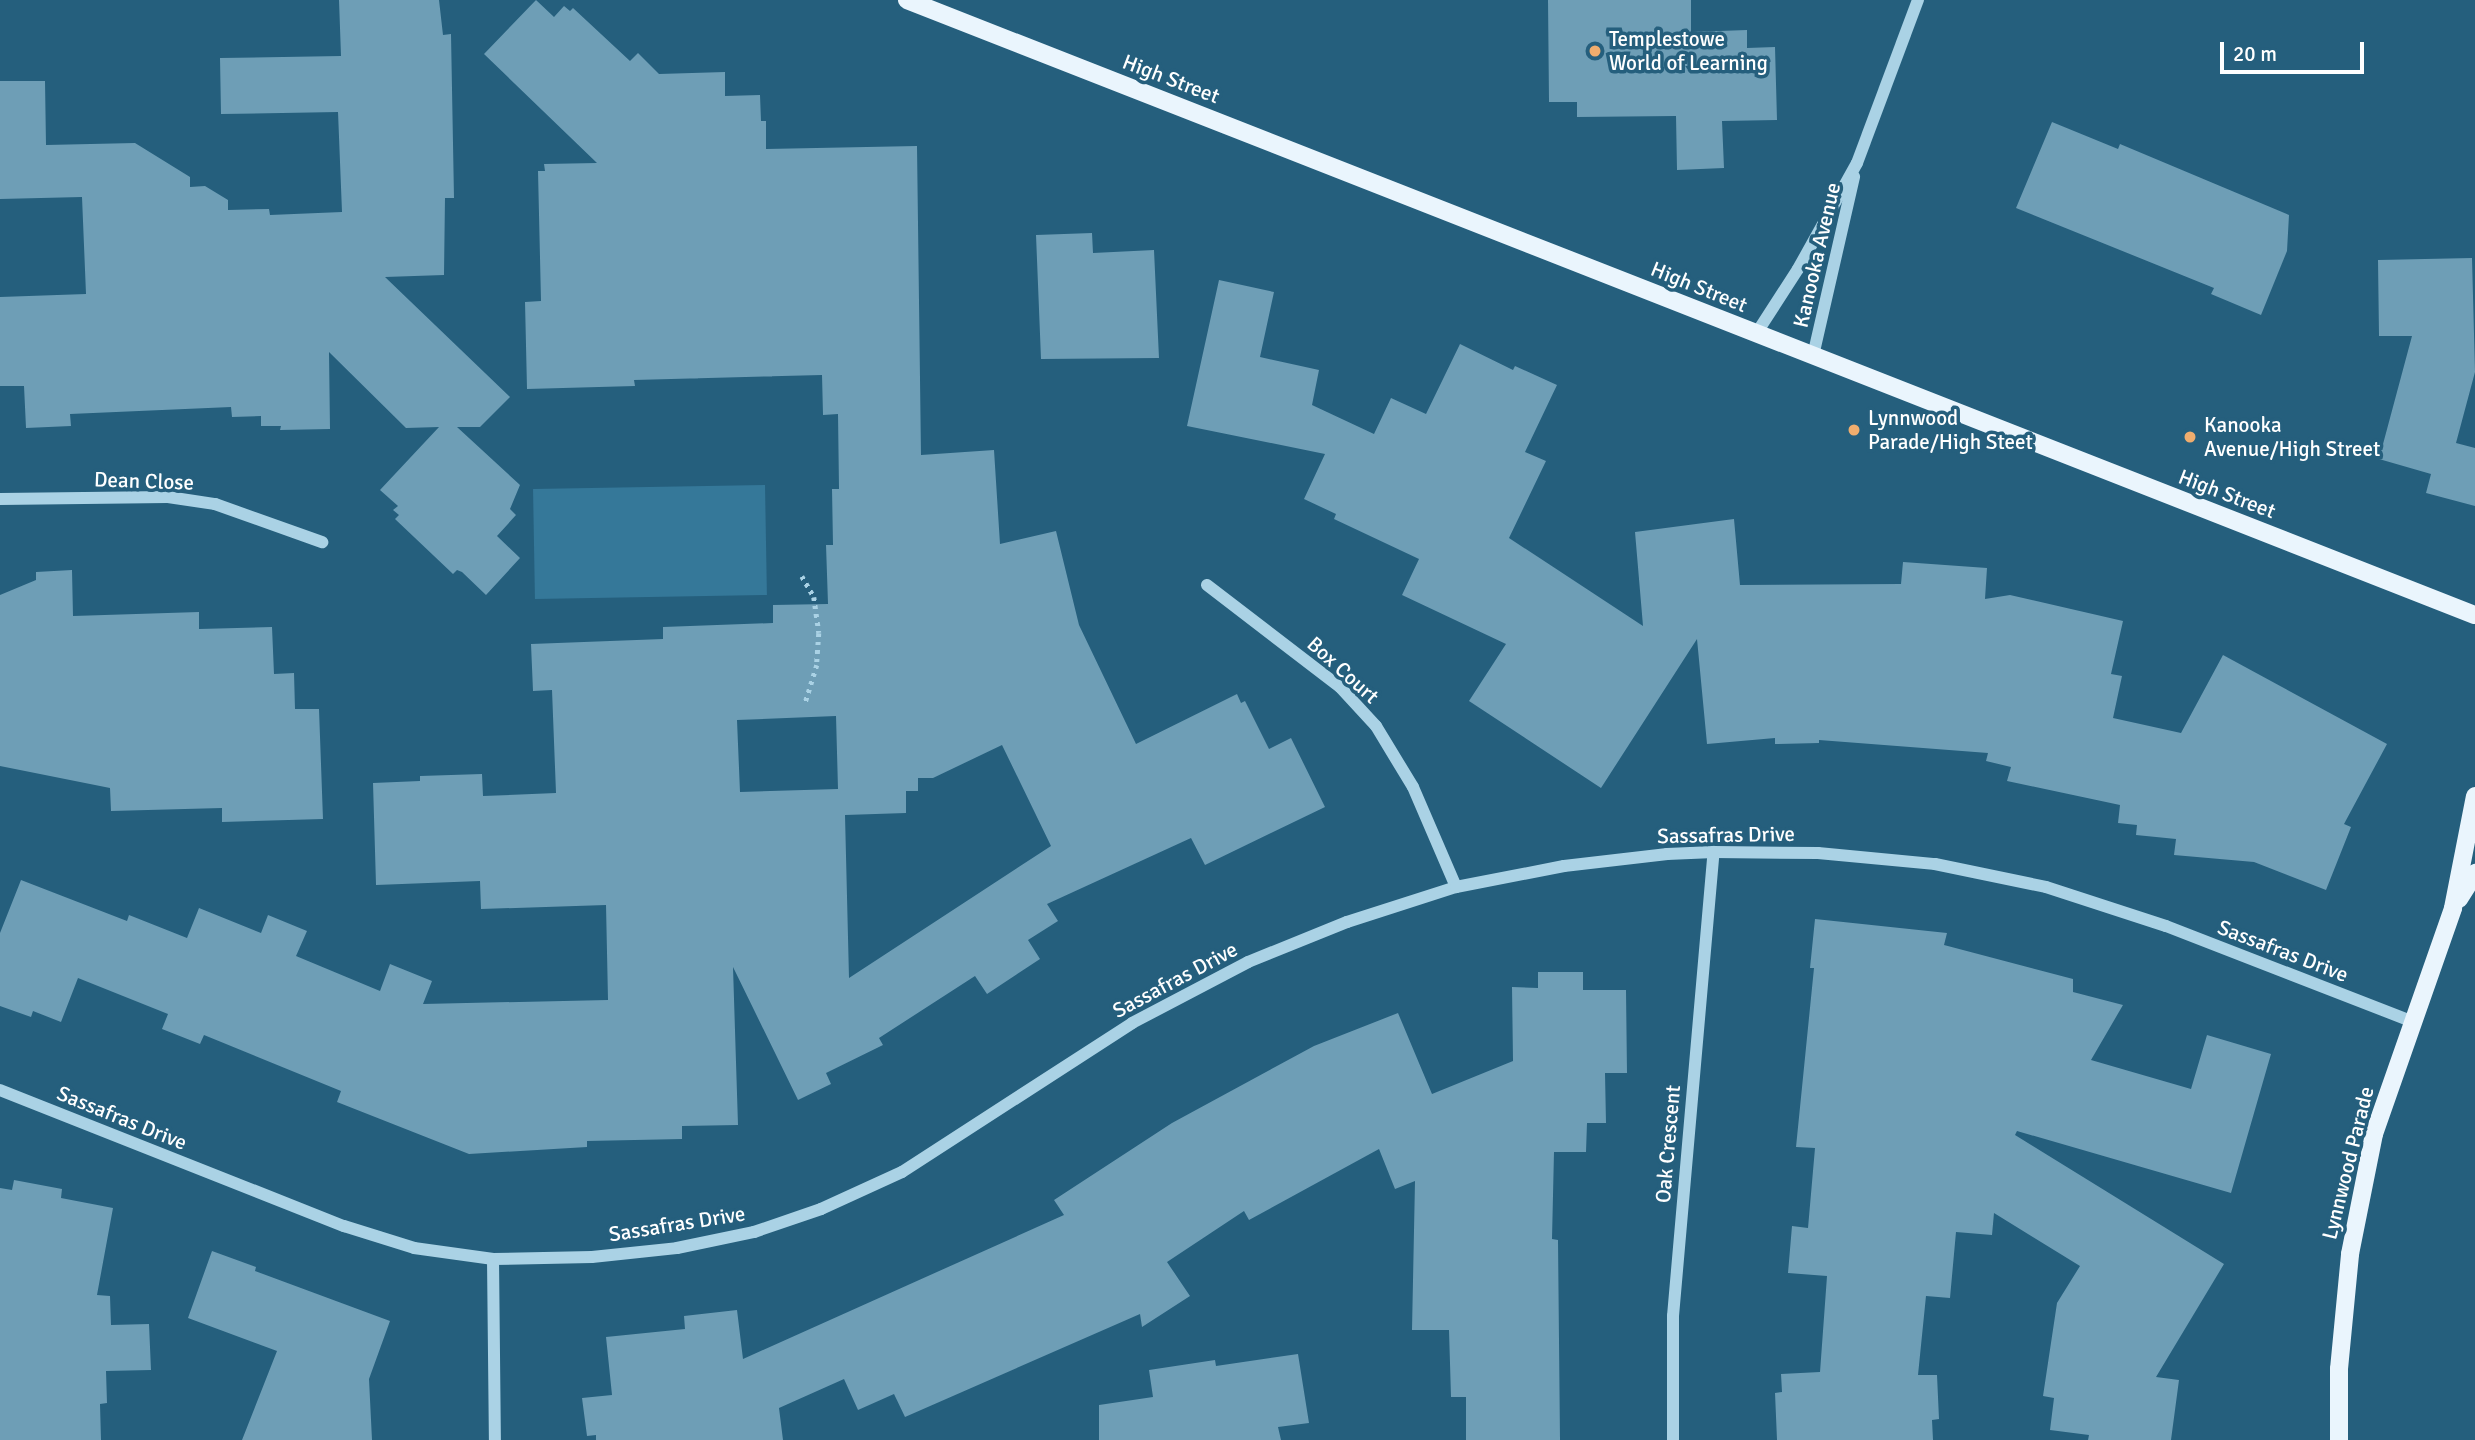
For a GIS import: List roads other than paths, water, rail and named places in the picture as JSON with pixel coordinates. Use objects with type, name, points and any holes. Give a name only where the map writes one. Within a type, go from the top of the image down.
[{"type":"main road","name":"High Street","points":[[907,0],[2475,615]]},
{"type":"main road","name":"Lynnwood Parade","points":[[2339,1440],[2339,1369],[2350,1254],[2374,1134],[2411,1021],[2453,908],[2475,796]]},
{"type":"main road","name":"Lynnwood Parade","points":[[2453,908],[2475,873]]},
{"type":"street","name":"Kanooka Avenue","points":[[1813,356],[1857,163],[1918,0]]},
{"type":"street","name":"Kanooka Avenue","points":[[1756,334],[1798,269],[1857,163]]},
{"type":"street","name":"Dean Close","points":[[0,499],[168,497],[215,504],[322,542]]},
{"type":"street","name":"Box Court","points":[[1207,585],[1340,687],[1376,726],[1413,787],[1456,887]]},
{"type":"street","name":"Sassafras Drive","points":[[0,1090],[344,1226],[414,1248],[493,1259],[592,1257],[677,1248],[754,1232],[821,1209],[902,1172],[1132,1023],[1248,962],[1347,922],[1456,887],[1564,866],[1667,854],[1714,852],[1818,853],[1935,864],[2046,887],[2166,926],[2411,1021]]},
{"type":"street","name":"Oak Crescent","points":[[1673,1440],[1673,1317],[1714,852]]},
{"type":"street","points":[[493,1259],[495,1440]]},
{"type":"place","name":"Templestowe World of Learning","points":[[1595,51]]},
{"type":"place","name":"Lynnwood Parade/High Steet","points":[[1854,430]]},
{"type":"place","name":"Kanooka Avenue/High Street","points":[[2190,437]]}]
